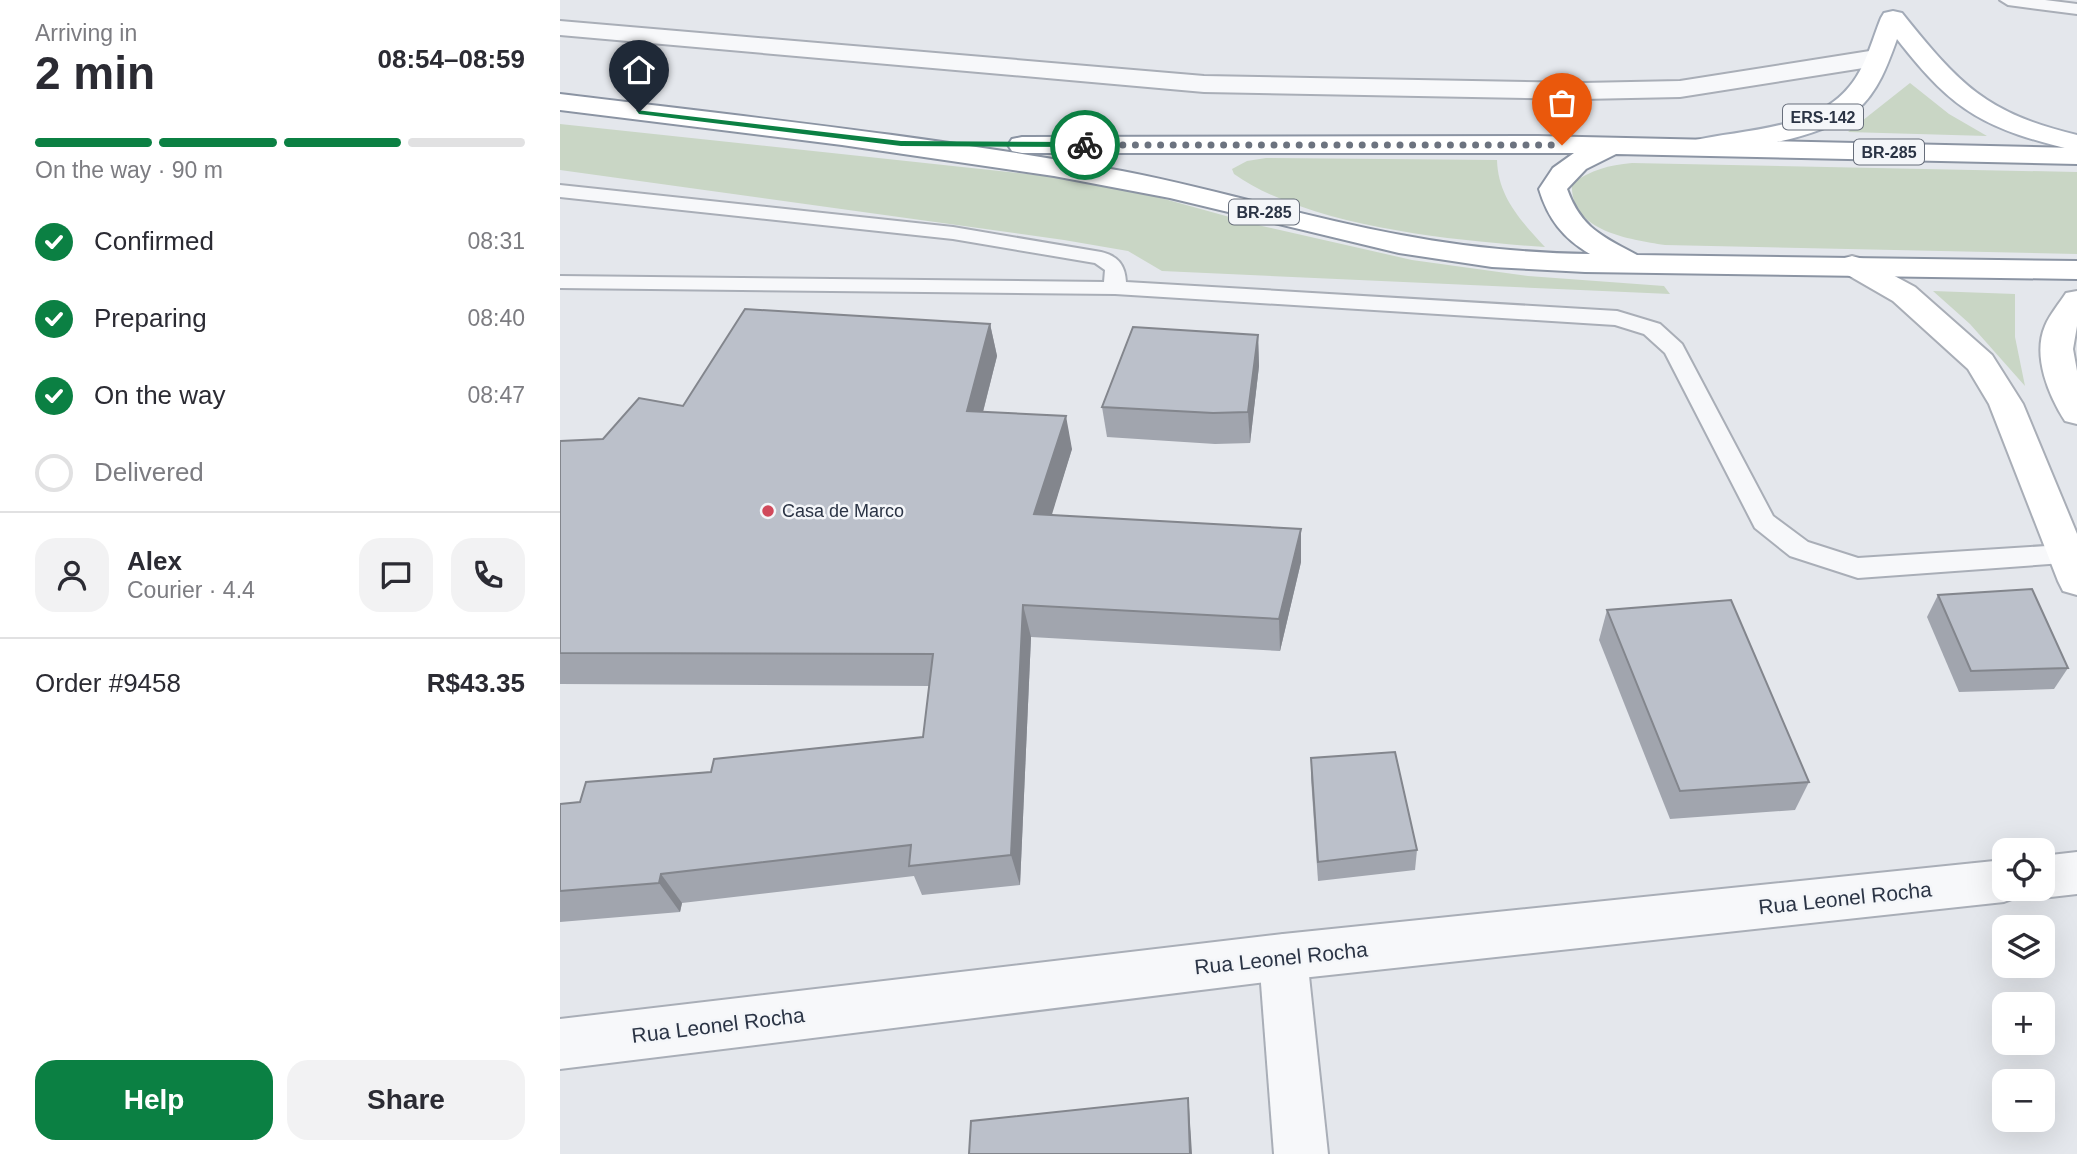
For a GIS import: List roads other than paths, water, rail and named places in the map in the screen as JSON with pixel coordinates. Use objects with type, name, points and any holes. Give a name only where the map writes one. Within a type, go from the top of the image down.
[{"type":"main road","name":"ERS-142","points":[[1701,147],[1805,126],[1838,110],[1859,93],[1876,58],[1892,9]]},
{"type":"main road","name":"ERS-142","points":[[1892,9],[1944,82],[1973,106],[2008,124],[2077,143]]},
{"type":"main road","name":"BR-285","points":[[560,102],[901,144],[1181,192],[1409,247],[1490,258],[1560,263],[2077,270]]},
{"type":"main road","name":"BR-285","points":[[901,144],[1538,144],[2077,156]]},
{"type":"main road","points":[[1611,146],[1577,161],[1560,174],[1553,189],[1559,213],[1571,229],[1629,263]]},
{"type":"main road","points":[[1852,265],[1904,294],[1980,362],[2006,404],[2073,563]]},
{"type":"main road","points":[[2077,300],[2059,330],[2059,365],[2070,401],[2077,413]]},
{"type":"street","points":[[560,28],[1218,84],[1582,91],[1680,89],[1876,58]]},
{"type":"street","points":[[2055,876],[2077,873]]},
{"type":"street","name":"Rua Leonel Rocha","points":[[560,1044],[1283,957],[1992,882]]},
{"type":"street","points":[[1283,957],[1301,1154]]},
{"type":"lane","points":[[2008,0],[2077,9]]},
{"type":"lane","points":[[560,191],[966,235],[1101,258],[1115,268],[1115,288]]},
{"type":"lane","points":[[560,282],[1115,288],[1617,318],[1652,329],[1674,349],[1764,522],[1799,549],[1858,568],[2073,563]]},
{"type":"place","name":"Casa de Marco","points":[[768,511]]}]
